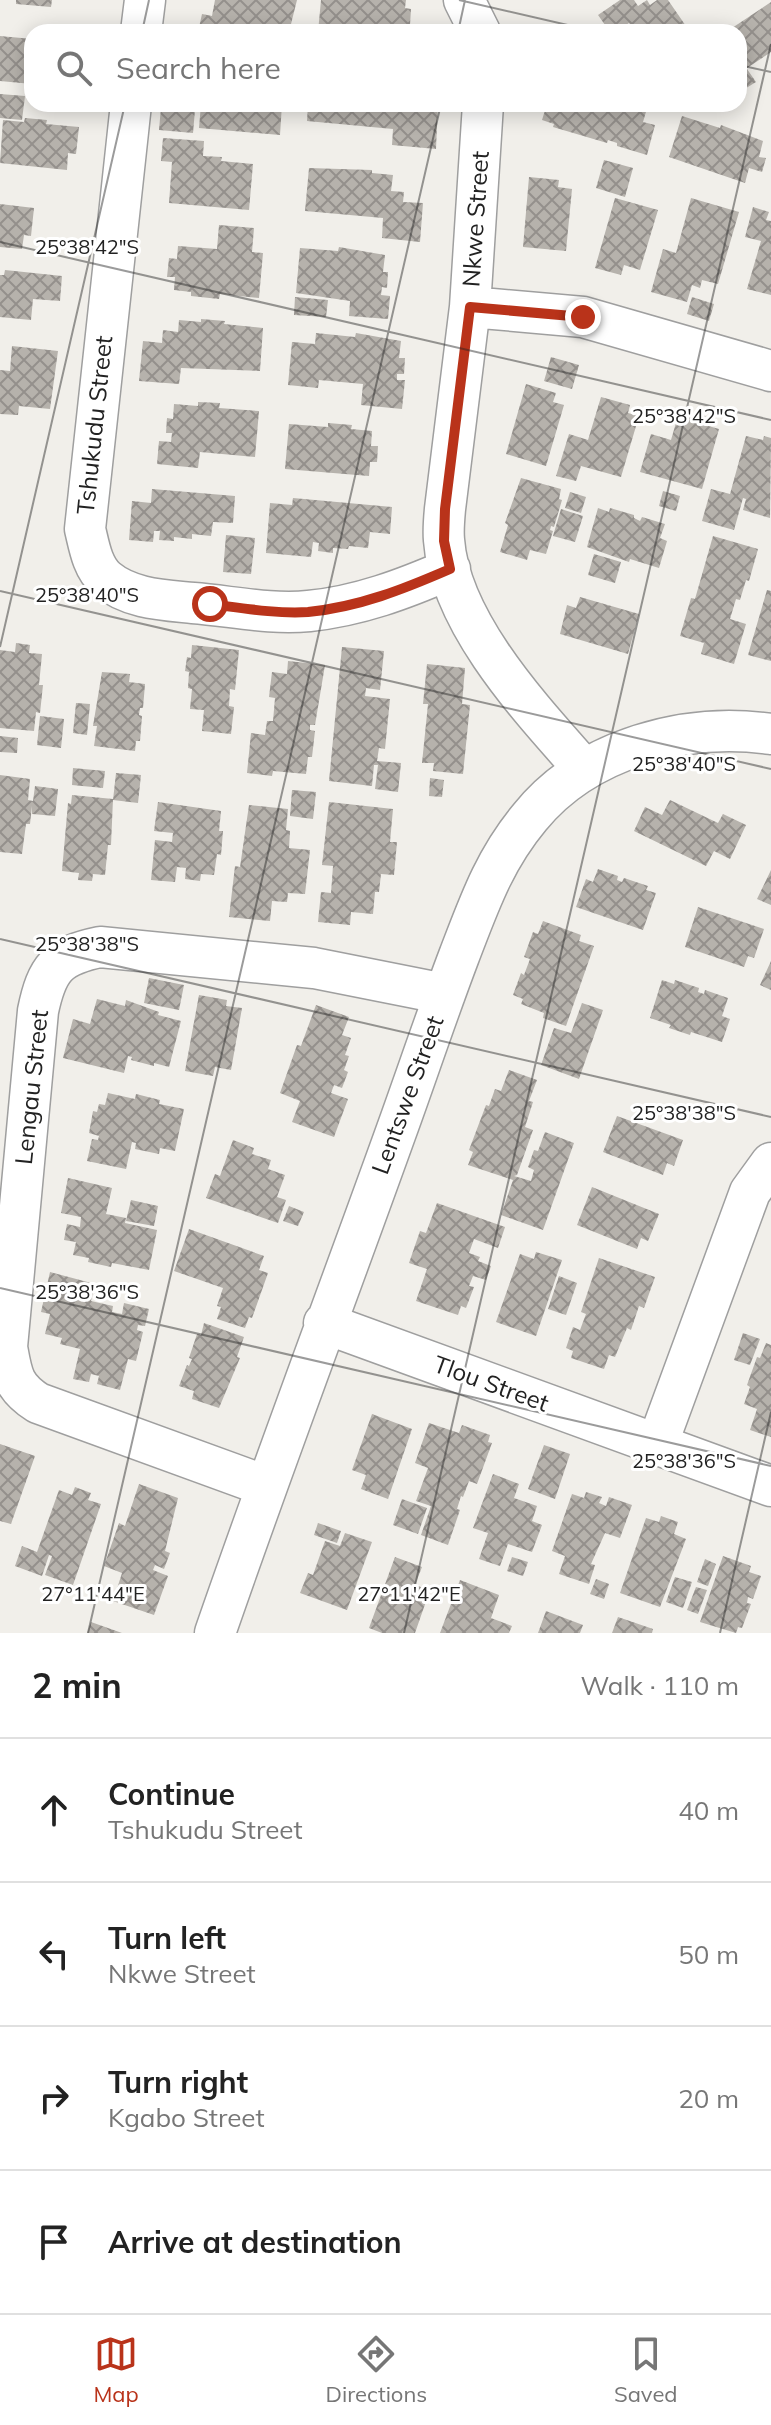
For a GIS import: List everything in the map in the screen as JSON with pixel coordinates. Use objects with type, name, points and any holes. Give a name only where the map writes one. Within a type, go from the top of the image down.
[{"type":"street","points":[[142,24],[145,0]]},
{"type":"street","points":[[464,0],[476,24]]},
{"type":"street","name":"Tshukudu Street","points":[[130,112],[85,529],[91,554],[103,577],[126,592],[154,599],[307,612],[397,592],[450,569]]},
{"type":"street","name":"Nkwe Street","points":[[482,112],[470,307],[445,509],[444,541],[467,617],[524,701],[584,769]]},
{"type":"street","points":[[470,307],[583,317],[771,371]]},
{"type":"street","name":"Lentswe Street","points":[[215,1633],[324,1323],[495,867],[531,815],[584,769],[662,739],[704,731],[740,729],[771,734]]},
{"type":"street","name":"Lengau Street","points":[[266,1486],[38,1403],[21,1392],[11,1374],[7,1347],[38,1011],[44,984],[55,967],[74,953],[100,947],[314,968],[445,994]]},
{"type":"street","points":[[657,1445],[750,1192],[771,1163]]},
{"type":"street","name":"Tlou Street","points":[[324,1323],[771,1486]]},
{"type":"building","points":[[16,0],[52,0],[51,7],[16,4]]},
{"type":"building","points":[[215,0],[297,0],[291,24],[200,24],[202,14],[212,16]]},
{"type":"building","points":[[321,0],[406,0],[405,8],[411,9],[410,24],[319,24]]},
{"type":"building","points":[[620,0],[634,0],[638,6],[647,0],[650,5],[657,0],[668,0],[685,24],[604,24],[598,15]]},
{"type":"building","points":[[771,2],[771,52],[747,68],[747,24],[738,24]]},
{"type":"building","points":[[0,36],[24,38],[24,83],[0,81]]},
{"type":"building","points":[[747,69],[756,82],[747,88]]},
{"type":"building","points":[[0,94],[24,96],[22,120],[0,118]]},
{"type":"building","points":[[161,112],[195,112],[193,133],[159,130]]},
{"type":"building","points":[[200,112],[281,112],[280,135],[199,128]]},
{"type":"building","points":[[308,112],[438,112],[436,149],[392,145],[393,129],[307,121]]},
{"type":"building","points":[[544,112],[646,112],[643,122],[655,125],[647,155],[608,140],[607,143],[553,127],[554,124],[542,120]]},
{"type":"building","points":[[682,116],[720,128],[721,125],[763,141],[759,157],[766,158],[762,172],[749,168],[745,183],[669,157]]},
{"type":"building","points":[[25,118],[47,120],[46,124],[79,127],[76,154],[68,153],[67,170],[0,163],[3,120],[24,122]]},
{"type":"building","points":[[163,138],[204,141],[203,156],[253,164],[249,210],[169,203],[172,162],[161,161]]},
{"type":"building","points":[[604,160],[633,168],[625,197],[596,188]]},
{"type":"building","points":[[309,168],[372,170],[372,173],[393,175],[391,191],[404,192],[403,202],[423,203],[420,242],[382,238],[383,218],[305,211]]},
{"type":"building","points":[[529,177],[559,180],[558,187],[572,189],[566,251],[523,247]]},
{"type":"building","points":[[615,198],[658,210],[640,270],[624,265],[621,275],[595,268]]},
{"type":"building","points":[[691,198],[739,212],[718,284],[702,280],[700,288],[692,285],[687,302],[651,292],[663,249],[676,253]]},
{"type":"building","points":[[0,204],[34,208],[31,236],[24,235],[22,249],[0,247]]},
{"type":"building","points":[[753,207],[769,212],[766,220],[771,221],[771,295],[747,289],[761,241],[745,237]]},
{"type":"building","points":[[219,225],[254,228],[252,252],[263,253],[259,298],[220,294],[219,299],[191,296],[191,292],[174,290],[175,277],[167,277],[169,258],[177,259],[178,246],[217,249]]},
{"type":"building","points":[[339,247],[385,255],[383,272],[388,272],[387,288],[382,287],[381,295],[390,296],[388,319],[349,316],[350,301],[296,293],[300,248],[338,251]]},
{"type":"building","points":[[5,270],[62,276],[60,301],[33,299],[31,320],[0,317],[0,275],[4,275]]},
{"type":"building","points":[[295,297],[328,300],[326,317],[294,315]]},
{"type":"building","points":[[692,297],[714,304],[709,321],[687,314]]},
{"type":"building","points":[[201,319],[263,328],[260,371],[181,368],[179,384],[139,381],[143,341],[162,343],[163,330],[178,332],[179,320],[201,322]]},
{"type":"building","points":[[316,333],[355,337],[356,333],[401,341],[399,358],[405,358],[404,374],[397,374],[397,380],[405,380],[402,409],[361,405],[363,384],[319,380],[318,388],[288,385],[292,342],[315,344]]},
{"type":"building","points":[[12,346],[58,351],[50,409],[19,406],[18,415],[0,414],[0,370],[10,371]]},
{"type":"building","points":[[551,357],[579,365],[572,389],[544,381]]},
{"type":"building","points":[[526,384],[556,393],[553,402],[564,405],[546,466],[506,454]]},
{"type":"building","points":[[601,397],[630,405],[628,413],[639,416],[621,477],[581,466],[576,481],[556,476],[569,434],[588,440]]},
{"type":"building","points":[[198,402],[220,403],[219,408],[259,411],[255,457],[200,452],[198,468],[157,464],[159,441],[171,442],[172,433],[166,433],[167,418],[173,419],[174,404],[198,406]]},
{"type":"building","points":[[680,409],[707,417],[705,425],[719,429],[702,489],[640,472],[651,434],[671,440]]},
{"type":"building","points":[[328,423],[372,431],[371,446],[378,446],[377,462],[370,462],[369,476],[285,469],[289,424],[328,427]]},
{"type":"building","points":[[746,436],[763,440],[764,436],[771,438],[770,518],[743,510],[746,499],[743,498],[734,530],[702,521],[711,489],[730,494]]},
{"type":"building","points":[[521,478],[561,489],[559,499],[562,500],[554,527],[551,526],[550,530],[553,531],[546,554],[530,550],[527,560],[500,552],[508,525],[505,523]]},
{"type":"building","points":[[152,489],[235,496],[233,523],[213,522],[211,536],[192,534],[192,539],[174,537],[174,541],[159,540],[160,531],[154,531],[153,542],[129,540],[132,501],[151,503]]},
{"type":"building","points":[[663,491],[680,496],[676,511],[659,506]]},
{"type":"building","points":[[570,492],[586,497],[581,513],[565,508]]},
{"type":"building","points":[[293,498],[392,507],[390,534],[370,532],[368,548],[333,548],[333,553],[318,551],[319,543],[313,542],[311,557],[266,553],[270,503],[292,505]]},
{"type":"building","points":[[598,508],[634,515],[640,521],[642,517],[665,524],[660,538],[667,541],[659,568],[630,559],[629,562],[587,547]]},
{"type":"building","points":[[561,509],[583,516],[575,542],[553,536]]},
{"type":"building","points":[[226,535],[255,538],[251,574],[223,572]]},
{"type":"building","points":[[713,536],[758,549],[749,581],[746,580],[740,600],[736,599],[730,619],[746,624],[734,664],[701,654],[704,643],[680,636],[691,598],[695,599]]},
{"type":"building","points":[[594,554],[621,562],[615,583],[588,575]]},
{"type":"building","points":[[767,590],[771,591],[771,661],[748,655]]},
{"type":"building","points":[[580,597],[639,614],[628,654],[560,634],[567,605],[576,608]]},
{"type":"building","points":[[16,643],[30,645],[29,653],[42,654],[39,685],[43,685],[40,713],[36,712],[34,731],[0,728],[0,650],[15,652]]},
{"type":"building","points":[[192,645],[239,650],[235,690],[230,689],[229,706],[234,707],[231,734],[202,731],[204,710],[190,709],[192,689],[188,688],[189,672],[185,671],[187,657],[191,658]]},
{"type":"building","points":[[342,647],[384,651],[380,690],[366,688],[365,696],[390,699],[385,749],[379,748],[377,761],[401,763],[398,792],[375,789],[378,765],[374,765],[372,786],[329,781]]},
{"type":"building","points":[[288,661],[325,665],[315,725],[310,725],[310,730],[315,731],[306,774],[273,771],[272,776],[247,773],[251,733],[265,735],[267,721],[273,721],[275,698],[269,697],[272,672],[287,674]]},
{"type":"building","points":[[427,664],[465,668],[462,704],[470,705],[463,774],[433,771],[434,763],[422,763],[428,704],[423,704]]},
{"type":"building","points":[[102,672],[130,674],[129,682],[145,684],[143,708],[140,708],[139,715],[142,716],[140,741],[136,741],[135,751],[94,746],[97,726],[93,726]]},
{"type":"building","points":[[76,703],[90,704],[87,735],[73,733]]},
{"type":"building","points":[[40,716],[64,719],[61,748],[37,745]]},
{"type":"building","points":[[0,736],[18,738],[17,753],[0,752]]},
{"type":"building","points":[[73,768],[105,771],[103,788],[72,785]]},
{"type":"building","points":[[116,773],[141,775],[138,803],[113,800]]},
{"type":"building","points":[[0,775],[30,779],[28,800],[33,801],[35,786],[58,789],[55,816],[32,814],[32,806],[22,854],[0,852]]},
{"type":"building","points":[[430,778],[444,780],[442,797],[429,796]]},
{"type":"building","points":[[292,790],[316,792],[313,819],[290,816]]},
{"type":"building","points":[[72,795],[113,799],[111,845],[108,845],[105,875],[93,874],[92,881],[78,880],[79,873],[62,871],[68,803],[71,804]]},
{"type":"building","points":[[670,800],[718,823],[723,814],[746,825],[730,859],[714,851],[706,866],[634,831],[645,807],[662,815]]},
{"type":"building","points":[[158,802],[221,811],[221,855],[217,854],[214,875],[201,874],[200,881],[185,879],[186,868],[177,867],[175,882],[151,880],[155,840],[172,842],[173,833],[154,831]]},
{"type":"building","points":[[329,802],[393,809],[390,842],[397,842],[394,875],[381,874],[373,914],[351,912],[350,925],[318,922],[321,892],[331,893],[333,866],[322,865]]},
{"type":"building","points":[[249,805],[288,809],[286,830],[290,831],[289,848],[310,850],[305,894],[288,893],[287,902],[272,901],[270,921],[229,917],[235,866],[240,867]]},
{"type":"building","points":[[598,869],[618,876],[617,880],[622,882],[624,878],[648,886],[646,890],[656,893],[643,930],[576,907],[586,879],[593,882]]},
{"type":"building","points":[[771,870],[771,905],[757,899]]},
{"type":"building","points":[[698,907],[764,929],[754,958],[748,956],[744,967],[685,947]]},
{"type":"building","points":[[543,921],[581,935],[579,941],[594,946],[566,1026],[543,1018],[544,1013],[521,1004],[523,999],[513,995],[530,959],[524,957],[533,932],[538,934]]},
{"type":"building","points":[[771,961],[771,990],[760,985]]},
{"type":"building","points":[[149,978],[184,985],[179,1010],[144,1003]]},
{"type":"building","points":[[662,980],[674,984],[675,980],[699,988],[698,992],[704,994],[705,990],[728,998],[722,1016],[730,1019],[722,1042],[669,1028],[671,1025],[650,1018]]},
{"type":"building","points":[[199,995],[227,1000],[226,1006],[242,1008],[231,1070],[215,1067],[213,1076],[185,1071]]},
{"type":"building","points":[[97,999],[125,1006],[126,1000],[159,1012],[158,1015],[181,1021],[169,1067],[131,1060],[132,1057],[128,1056],[124,1073],[63,1058],[73,1019],[90,1024]]},
{"type":"building","points":[[582,1003],[603,1010],[579,1079],[541,1065],[554,1028],[571,1033]]},
{"type":"building","points":[[316,1005],[349,1017],[342,1035],[351,1038],[345,1055],[349,1056],[344,1070],[348,1072],[342,1088],[334,1085],[331,1093],[348,1099],[334,1137],[292,1122],[300,1101],[280,1093],[297,1045],[301,1046]]},
{"type":"building","points":[[509,1070],[537,1080],[529,1101],[533,1102],[525,1127],[533,1130],[514,1176],[531,1181],[534,1170],[528,1167],[545,1132],[574,1143],[543,1230],[501,1215],[513,1180],[468,1165],[473,1152],[469,1150],[486,1105],[489,1106],[495,1089],[501,1091]]},
{"type":"building","points":[[108,1093],[135,1099],[136,1094],[160,1100],[159,1104],[184,1109],[175,1151],[160,1148],[159,1154],[135,1149],[136,1143],[132,1142],[126,1169],[87,1161],[92,1139],[98,1140],[99,1136],[89,1133],[93,1111],[97,1112],[99,1104],[105,1105]]},
{"type":"building","points":[[617,1116],[683,1140],[674,1166],[667,1163],[663,1175],[603,1152]]},
{"type":"building","points":[[233,1140],[254,1148],[252,1154],[271,1160],[268,1169],[285,1175],[277,1197],[286,1200],[278,1223],[206,1198],[215,1174],[220,1176]]},
{"type":"building","points":[[68,1178],[112,1188],[106,1214],[126,1218],[125,1223],[157,1230],[149,1270],[112,1263],[111,1267],[73,1255],[76,1242],[64,1240],[67,1224],[80,1227],[81,1217],[61,1213]]},
{"type":"building","points":[[592,1187],[659,1214],[648,1241],[641,1238],[637,1249],[577,1225]]},
{"type":"building","points":[[131,1200],[158,1206],[154,1226],[126,1221]]},
{"type":"building","points":[[437,1203],[505,1227],[498,1248],[474,1239],[469,1253],[491,1266],[486,1280],[473,1276],[469,1286],[474,1287],[466,1308],[461,1306],[458,1315],[416,1301],[427,1269],[409,1263],[420,1231],[426,1233]]},
{"type":"building","points":[[289,1206],[304,1212],[298,1226],[283,1221]]},
{"type":"building","points":[[189,1229],[264,1256],[259,1270],[268,1273],[252,1318],[249,1317],[245,1328],[217,1319],[221,1307],[217,1306],[223,1288],[174,1271]]},
{"type":"building","points":[[536,1252],[562,1260],[536,1336],[496,1322],[520,1254],[534,1259]]},
{"type":"building","points":[[599,1258],[655,1277],[644,1308],[639,1306],[631,1330],[627,1328],[615,1357],[609,1355],[604,1369],[571,1358],[573,1351],[566,1348],[573,1327],[580,1330],[586,1314],[581,1312]]},
{"type":"building","points":[[50,1272],[95,1284],[91,1301],[113,1306],[112,1312],[122,1314],[124,1303],[149,1309],[145,1326],[138,1325],[137,1330],[143,1332],[136,1361],[128,1359],[120,1390],[97,1384],[99,1376],[91,1374],[89,1382],[73,1379],[80,1349],[60,1344],[62,1338],[45,1334],[50,1314],[41,1312]]},
{"type":"building","points":[[559,1276],[577,1283],[566,1315],[548,1309]]},
{"type":"building","points":[[204,1323],[244,1337],[237,1357],[240,1358],[219,1408],[192,1399],[194,1391],[179,1386],[192,1359],[189,1358],[197,1334],[201,1335]]},
{"type":"building","points":[[743,1333],[760,1339],[750,1365],[734,1360]]},
{"type":"building","points":[[766,1343],[771,1345],[771,1437],[750,1430],[757,1409],[744,1404],[757,1357],[760,1358]]},
{"type":"building","points":[[372,1414],[412,1429],[388,1499],[361,1489],[366,1475],[352,1470]]},
{"type":"building","points":[[429,1423],[459,1433],[462,1425],[490,1435],[488,1442],[492,1443],[477,1484],[469,1481],[461,1496],[457,1509],[460,1510],[448,1545],[421,1535],[431,1506],[416,1501],[428,1468],[415,1463]]},
{"type":"building","points":[[0,1444],[35,1456],[11,1524],[0,1521]]},
{"type":"building","points":[[544,1445],[570,1454],[555,1499],[528,1489]]},
{"type":"building","points":[[493,1474],[519,1484],[514,1498],[537,1506],[532,1521],[542,1525],[532,1552],[508,1544],[500,1566],[479,1559],[488,1533],[473,1528]]},
{"type":"building","points":[[139,1484],[178,1498],[165,1551],[170,1553],[164,1569],[155,1565],[153,1570],[168,1576],[154,1615],[113,1601],[122,1573],[104,1566],[119,1523],[125,1526]]},
{"type":"building","points":[[75,1487],[91,1493],[88,1500],[101,1504],[73,1585],[45,1575],[52,1556],[49,1555],[42,1576],[15,1566],[22,1546],[37,1552],[59,1490],[72,1495]]},
{"type":"building","points":[[586,1492],[602,1497],[599,1503],[606,1506],[609,1497],[632,1505],[620,1538],[605,1533],[591,1564],[595,1565],[589,1584],[559,1574],[565,1556],[552,1551],[572,1494],[584,1498]]},
{"type":"building","points":[[402,1499],[427,1508],[418,1534],[393,1525]]},
{"type":"building","points":[[661,1516],[678,1522],[674,1534],[686,1539],[660,1607],[620,1593],[646,1518],[659,1522]]},
{"type":"building","points":[[318,1523],[341,1531],[337,1543],[314,1535]]},
{"type":"building","points":[[345,1533],[372,1542],[347,1610],[300,1593],[308,1573],[313,1575],[325,1541],[340,1546]]},
{"type":"building","points":[[723,1556],[751,1566],[749,1572],[761,1576],[753,1599],[748,1597],[747,1603],[751,1604],[742,1628],[738,1627],[736,1633],[700,1622]]},
{"type":"building","points":[[395,1557],[422,1567],[415,1585],[430,1590],[415,1633],[382,1633],[369,1628]]},
{"type":"building","points":[[512,1557],[528,1562],[523,1576],[507,1571]]},
{"type":"building","points":[[705,1559],[716,1564],[708,1586],[697,1582]]},
{"type":"building","points":[[675,1577],[692,1582],[683,1608],[666,1602]]},
{"type":"building","points":[[596,1579],[609,1584],[604,1599],[590,1594]]},
{"type":"building","points":[[460,1580],[499,1595],[491,1618],[512,1626],[509,1633],[440,1633]]},
{"type":"building","points":[[696,1587],[707,1590],[698,1614],[687,1610]]},
{"type":"building","points":[[546,1611],[583,1625],[580,1633],[538,1633]]},
{"type":"building","points":[[618,1617],[653,1629],[652,1633],[612,1633]]},
{"type":"building","points":[[91,1622],[122,1633],[87,1633]]},
{"type":"route","points":[[210,604],[307,612],[397,592],[450,569],[444,541],[445,509],[470,307],[583,317]]}]
